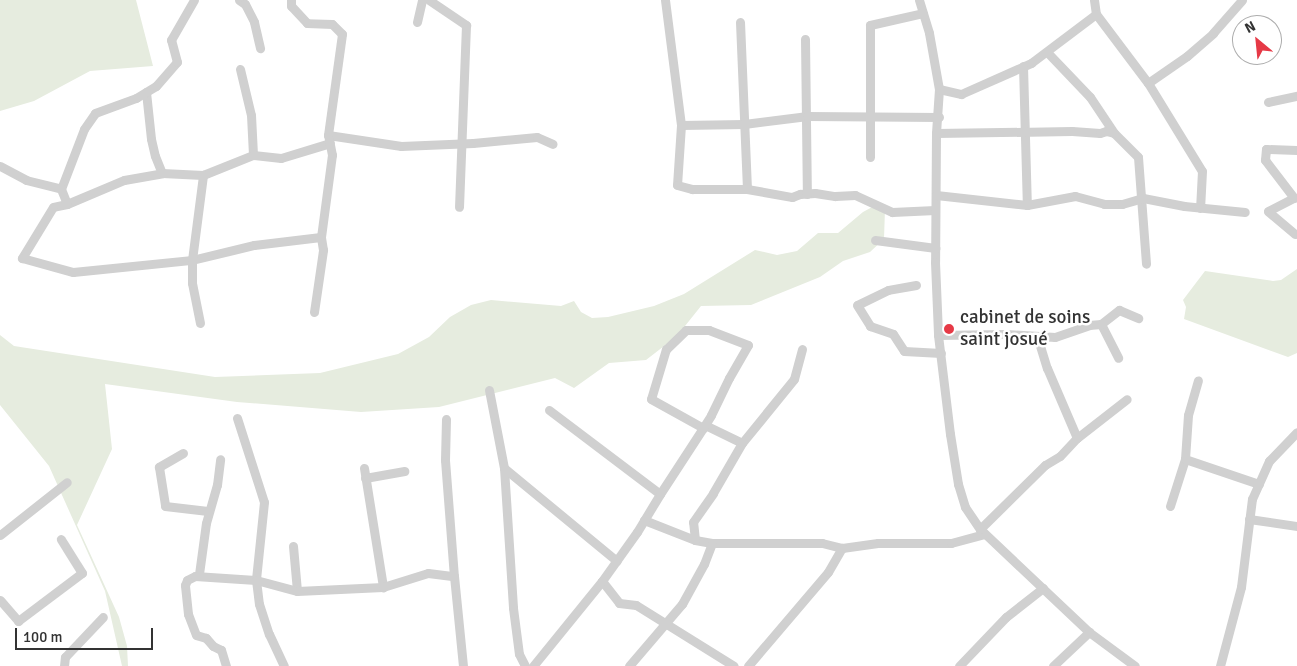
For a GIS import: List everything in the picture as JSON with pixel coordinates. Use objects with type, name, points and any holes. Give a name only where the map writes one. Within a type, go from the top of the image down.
[{"type":"street","points":[[67,204],[61,190],[84,129],[95,113],[136,98],[156,86],[178,62],[171,40],[194,0]]},
{"type":"street","points":[[239,0],[244,4],[254,22],[260,48]]},
{"type":"street","points":[[291,0],[291,6],[307,23],[332,24],[342,34],[329,139],[332,155],[321,237],[323,250],[314,312]]},
{"type":"street","points":[[417,22],[422,0]]},
{"type":"street","points":[[429,0],[466,25],[459,207]]},
{"type":"street","points":[[665,0],[681,125],[677,185],[692,190],[747,189],[792,197],[807,194],[855,195],[892,212],[935,210]]},
{"type":"street","points":[[919,0],[940,89],[939,117],[936,133],[935,210],[938,335],[958,484],[965,506],[983,532],[1089,632],[1135,666]]},
{"type":"street","points":[[1094,0],[1096,14],[1148,83],[1202,171],[1200,208]]},
{"type":"street","points":[[1148,83],[1187,56],[1212,33],[1242,0]]},
{"type":"street","points":[[870,157],[870,26],[923,13]]},
{"type":"street","points":[[940,89],[961,94],[1023,66],[1047,52],[1096,14]]},
{"type":"street","points":[[740,22],[747,189]]},
{"type":"street","points":[[805,40],[808,116],[807,194]]},
{"type":"street","points":[[1047,52],[1090,96],[1114,133],[1138,158],[1143,198],[1146,264]]},
{"type":"street","points":[[1023,66],[1027,205]]},
{"type":"street","points":[[240,70],[251,114],[253,155]]},
{"type":"street","points":[[146,92],[151,139],[162,173]]},
{"type":"street","points":[[1268,102],[1297,96]]},
{"type":"street","points":[[681,125],[744,124],[808,116],[939,117]]},
{"type":"street","points":[[936,133],[1072,131],[1100,133],[1106,130],[1114,133]]},
{"type":"street","points":[[321,237],[254,245],[192,260],[73,272],[22,258],[53,207],[67,204],[124,180],[162,173],[203,175],[253,155],[281,158],[329,139],[401,146],[536,137],[553,144]]},
{"type":"street","points":[[1295,234],[1268,211],[1294,198],[1265,160],[1266,149],[1297,150]]},
{"type":"street","points":[[0,166],[26,180],[61,190]]},
{"type":"street","points":[[200,323],[192,283],[192,260],[203,175]]},
{"type":"street","points":[[936,195],[1027,205],[1075,196],[1104,204],[1122,204],[1143,198],[1200,208],[1245,212]]},
{"type":"street","points":[[875,240],[935,248]]},
{"type":"street","points":[[916,285],[888,290],[857,305],[870,326],[893,334],[904,351],[941,354]]},
{"type":"street","points":[[938,335],[1006,334],[1056,337],[1089,325],[1101,324],[1119,310],[1138,318]]},
{"type":"street","points":[[1101,324],[1118,358]]},
{"type":"street","points":[[533,666],[617,561],[704,426],[748,345],[709,330],[686,330],[666,349],[651,399],[704,426],[742,442]]},
{"type":"street","points":[[1038,336],[1049,373],[1077,438]]},
{"type":"street","points":[[695,540],[693,522],[713,493],[742,442],[794,379],[802,349]]},
{"type":"street","points":[[1170,506],[1185,459],[1188,415],[1198,380]]},
{"type":"street","points":[[488,390],[504,468],[513,608],[519,654],[525,666]]},
{"type":"street","points":[[644,520],[695,540],[712,543],[822,543],[842,548],[878,543],[951,543],[983,532],[1032,477],[1060,456],[1077,438],[1127,399]]},
{"type":"street","points":[[549,410],[660,494]]},
{"type":"street","points":[[237,418],[264,502],[256,580],[259,604],[269,634],[284,666]]},
{"type":"street","points":[[446,419],[445,460],[463,666]]},
{"type":"street","points":[[1220,666],[1241,587],[1252,500],[1269,461],[1297,432]]},
{"type":"street","points":[[183,452],[159,467],[165,506],[208,511]]},
{"type":"street","points":[[198,574],[208,511],[216,485],[220,459]]},
{"type":"street","points":[[1185,459],[1259,484]]},
{"type":"street","points":[[364,468],[383,587]]},
{"type":"street","points":[[504,468],[617,561]]},
{"type":"street","points":[[365,478],[404,471]]},
{"type":"street","points":[[0,535],[67,482]]},
{"type":"street","points":[[1250,519],[1297,526]]},
{"type":"street","points":[[0,600],[18,621],[82,573],[61,539]]},
{"type":"street","points":[[629,666],[682,604],[704,564],[712,543]]},
{"type":"street","points":[[293,546],[296,591]]},
{"type":"street","points":[[748,666],[828,572],[842,548]]},
{"type":"street","points":[[226,666],[221,650],[213,646],[206,638],[196,635],[188,614],[185,585],[187,580],[198,574],[256,580],[296,591],[383,587],[428,574],[454,576]]},
{"type":"street","points":[[602,581],[619,603],[636,605],[734,666]]},
{"type":"street","points":[[959,666],[1006,617],[1043,588]]},
{"type":"street","points":[[64,666],[65,657],[103,617]]},
{"type":"street","points":[[1053,666],[1089,632]]},
{"type":"shaded area","points":[[0,0],[136,0],[153,66],[90,71],[34,101],[0,111]]},
{"type":"shaded area","points":[[876,205],[885,209],[884,239],[870,252],[843,261],[820,277],[751,305],[701,306],[677,336],[646,360],[609,363],[574,388],[555,378],[439,407],[361,412],[237,402],[105,384],[112,449],[77,525],[119,617],[127,646],[128,666],[122,666],[105,591],[49,466],[0,405],[0,335],[14,346],[215,377],[320,373],[398,354],[429,337],[450,317],[471,305],[491,300],[561,306],[574,301],[581,312],[592,318],[608,317],[654,306],[684,294],[755,250],[777,255],[797,251],[818,233],[838,233],[863,212]]},
{"type":"shaded area","points":[[1297,269],[1297,353],[1288,357],[1184,319],[1186,307],[1183,300],[1205,271],[1273,281],[1281,280]]},
{"type":"place","name":"cabinet de soins saint josué","points":[[949,329]]}]
